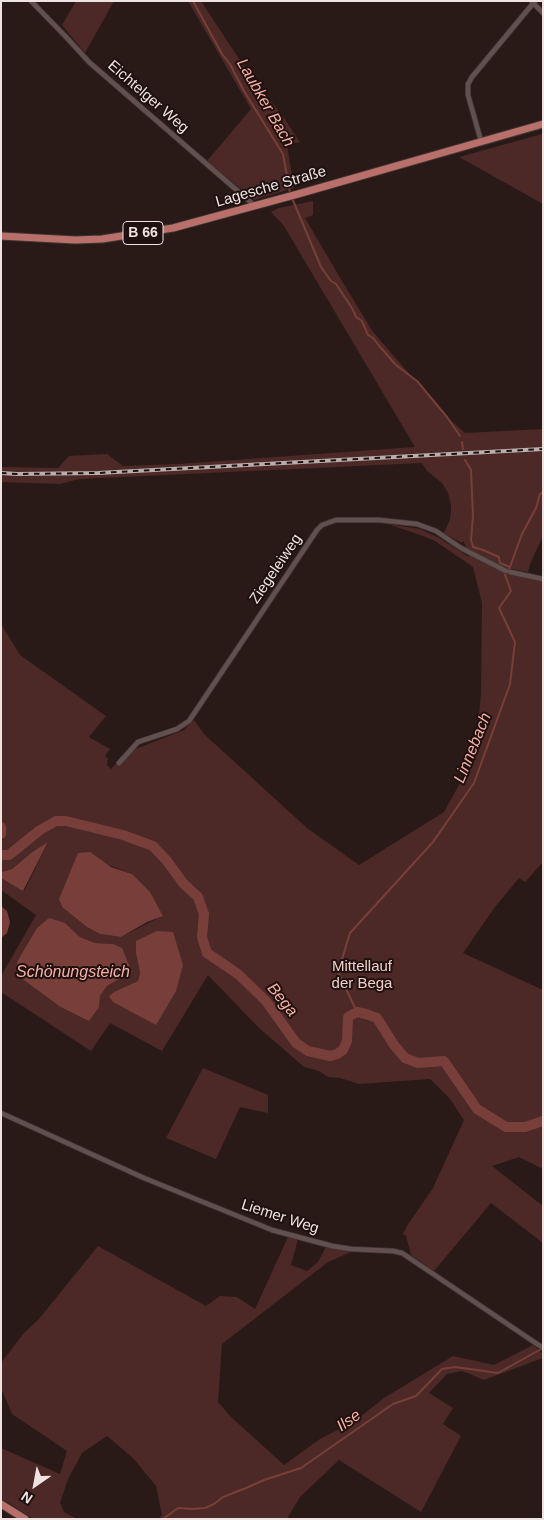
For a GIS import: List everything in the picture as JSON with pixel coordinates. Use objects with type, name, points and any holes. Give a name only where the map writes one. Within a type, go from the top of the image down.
[{"type":"main road","name":"Lagesche Straße","points":[[1,236],[46,239],[102,239],[173,228],[282,199],[543,124]]},
{"type":"main road","points":[[1,1504],[25,1519]]},
{"type":"street","name":"Eichtelger Weg","points":[[31,1],[89,62],[255,206]]},
{"type":"street","points":[[481,141],[468,95],[468,84],[533,2],[543,13]]},
{"type":"street","name":"Ziegeleiweg","points":[[119,763],[138,742],[177,729],[189,721],[322,525],[333,521],[379,520],[417,524],[436,531],[461,548],[508,571],[543,579]]},
{"type":"street","name":"Liemer Weg","points":[[1,1113],[144,1178],[272,1230],[332,1246],[402,1253],[543,1348]]},
{"type":"green space","points":[[76,1],[114,1],[85,53],[62,25]]},
{"type":"green space","points":[[188,1],[201,1],[243,65],[300,142],[287,145],[294,188],[254,200],[207,161],[251,109]]},
{"type":"green space","points":[[542,134],[543,204],[459,157]]},
{"type":"green space","name":"Mittellauf der Bega","points":[[313,201],[313,215],[305,218],[373,332],[444,414],[465,433],[543,429],[543,536],[528,572],[512,569],[510,575],[543,581],[543,862],[525,882],[519,878],[495,907],[463,953],[543,990],[543,1169],[519,1157],[492,1166],[543,1206],[543,1243],[491,1203],[434,1271],[411,1255],[406,1236],[403,1234],[433,1188],[464,1120],[450,1099],[430,1079],[359,1084],[340,1078],[328,1077],[319,1071],[304,1067],[258,1027],[208,975],[162,1051],[110,1023],[91,1051],[1,992],[1,976],[36,915],[1,890],[1,878],[24,891],[48,843],[33,851],[12,869],[1,872],[1,624],[20,655],[106,716],[89,737],[110,749],[105,756],[108,759],[107,765],[111,769],[122,757],[125,760],[133,750],[184,730],[194,720],[204,734],[307,828],[359,865],[444,812],[475,756],[481,694],[482,603],[473,567],[435,541],[388,524],[420,529],[439,538],[469,557],[464,542],[460,542],[444,533],[451,512],[448,493],[442,483],[427,471],[422,463],[79,479],[60,484],[1,482],[1,467],[58,468],[69,456],[107,454],[123,466],[179,464],[415,447],[284,226],[271,212],[279,208]],"holes":[[[78,853],[132,874],[162,916],[121,937],[100,934],[87,927],[63,908],[70,875]],[[65,923],[80,937],[95,943],[113,944],[124,977],[107,986],[100,996],[99,1007],[59,1006],[17,975]],[[136,953],[156,1025],[114,992],[138,981],[140,973]]]},
{"type":"green space","points":[[203,1068],[268,1095],[268,1113],[240,1107],[216,1159],[166,1138]]},
{"type":"green space","points":[[288,1237],[298,1239],[291,1265],[307,1271],[318,1262],[326,1247],[351,1252],[328,1262],[222,1344],[218,1402],[231,1417],[284,1465],[320,1439],[355,1421],[384,1398],[453,1356],[494,1365],[533,1345],[543,1354],[543,1358],[484,1380],[462,1371],[447,1374],[429,1393],[453,1408],[443,1424],[461,1436],[421,1512],[339,1460],[300,1497],[287,1519],[159,1519],[162,1515],[156,1486],[133,1458],[107,1436],[82,1453],[68,1479],[60,1503],[64,1512],[77,1519],[33,1519],[1,1498],[1,1448],[60,1474],[67,1451],[12,1414],[1,1388],[1,1363],[23,1334],[39,1319],[98,1246],[206,1306],[220,1296],[237,1297],[255,1309]]},
{"type":"water","points":[[48,842],[23,891],[1,878],[1,872],[12,869],[32,852]]},
{"type":"water","name":"Schönungsteich","points":[[90,852],[111,867],[132,874],[150,892],[163,916],[147,922],[121,937],[100,934],[87,927],[63,908],[59,899],[78,853]]},
{"type":"water","points":[[1,906],[7,911],[10,922],[7,933],[1,938]]},
{"type":"water","name":"Schönungsteich","points":[[49,918],[65,923],[80,937],[95,943],[113,944],[122,948],[132,972],[107,986],[100,996],[99,1007],[89,1021],[59,1006],[17,975],[17,962],[37,928]]},
{"type":"water","name":"Schönungsteich","points":[[157,931],[173,932],[183,965],[176,991],[156,1025],[113,1002],[109,996],[138,981],[140,973],[136,941]]},
{"type":"waterway","name":"Laubker Bach","points":[[193,1],[222,54],[230,64],[244,91],[283,154],[290,193]]},
{"type":"waterway","name":"Laubker Bach","points":[[292,198],[321,267],[331,281],[336,284],[356,317],[362,321],[368,335],[373,338],[396,365],[417,381],[460,436]]},
{"type":"waterway","name":"Laubker Bach","points":[[462,442],[463,449]]},
{"type":"waterway","name":"Laubker Bach","points":[[465,460],[471,470],[473,516],[471,540],[473,547],[499,557],[500,563],[510,567]]},
{"type":"waterway","name":"Linnebach","points":[[357,1012],[338,972],[350,933],[433,842],[474,783],[510,684],[515,642],[499,608],[511,591],[505,575],[510,567],[522,534],[536,508],[540,494],[543,492]]},
{"type":"waterway","name":"Bega","points":[[1,855],[9,855],[40,830],[56,821],[66,821],[123,835],[153,846],[183,883],[198,897],[204,914],[202,937],[207,953],[238,974],[266,1001],[296,1043],[308,1051],[330,1056],[337,1054],[343,1050],[347,1041],[348,1017],[357,1012],[366,1014],[377,1018],[394,1045],[405,1058],[418,1063],[444,1061],[477,1109],[506,1127],[525,1127],[543,1121]]},
{"type":"waterway","name":"Bega","points":[[1,827],[1,834]]},
{"type":"waterway","name":"Ilse","points":[[163,1519],[178,1508],[205,1508],[223,1497],[264,1480],[301,1468],[393,1404],[416,1396],[442,1369],[455,1367],[498,1373],[543,1348]]},
{"type":"railway","points":[[1,473],[98,473],[543,449]]}]
